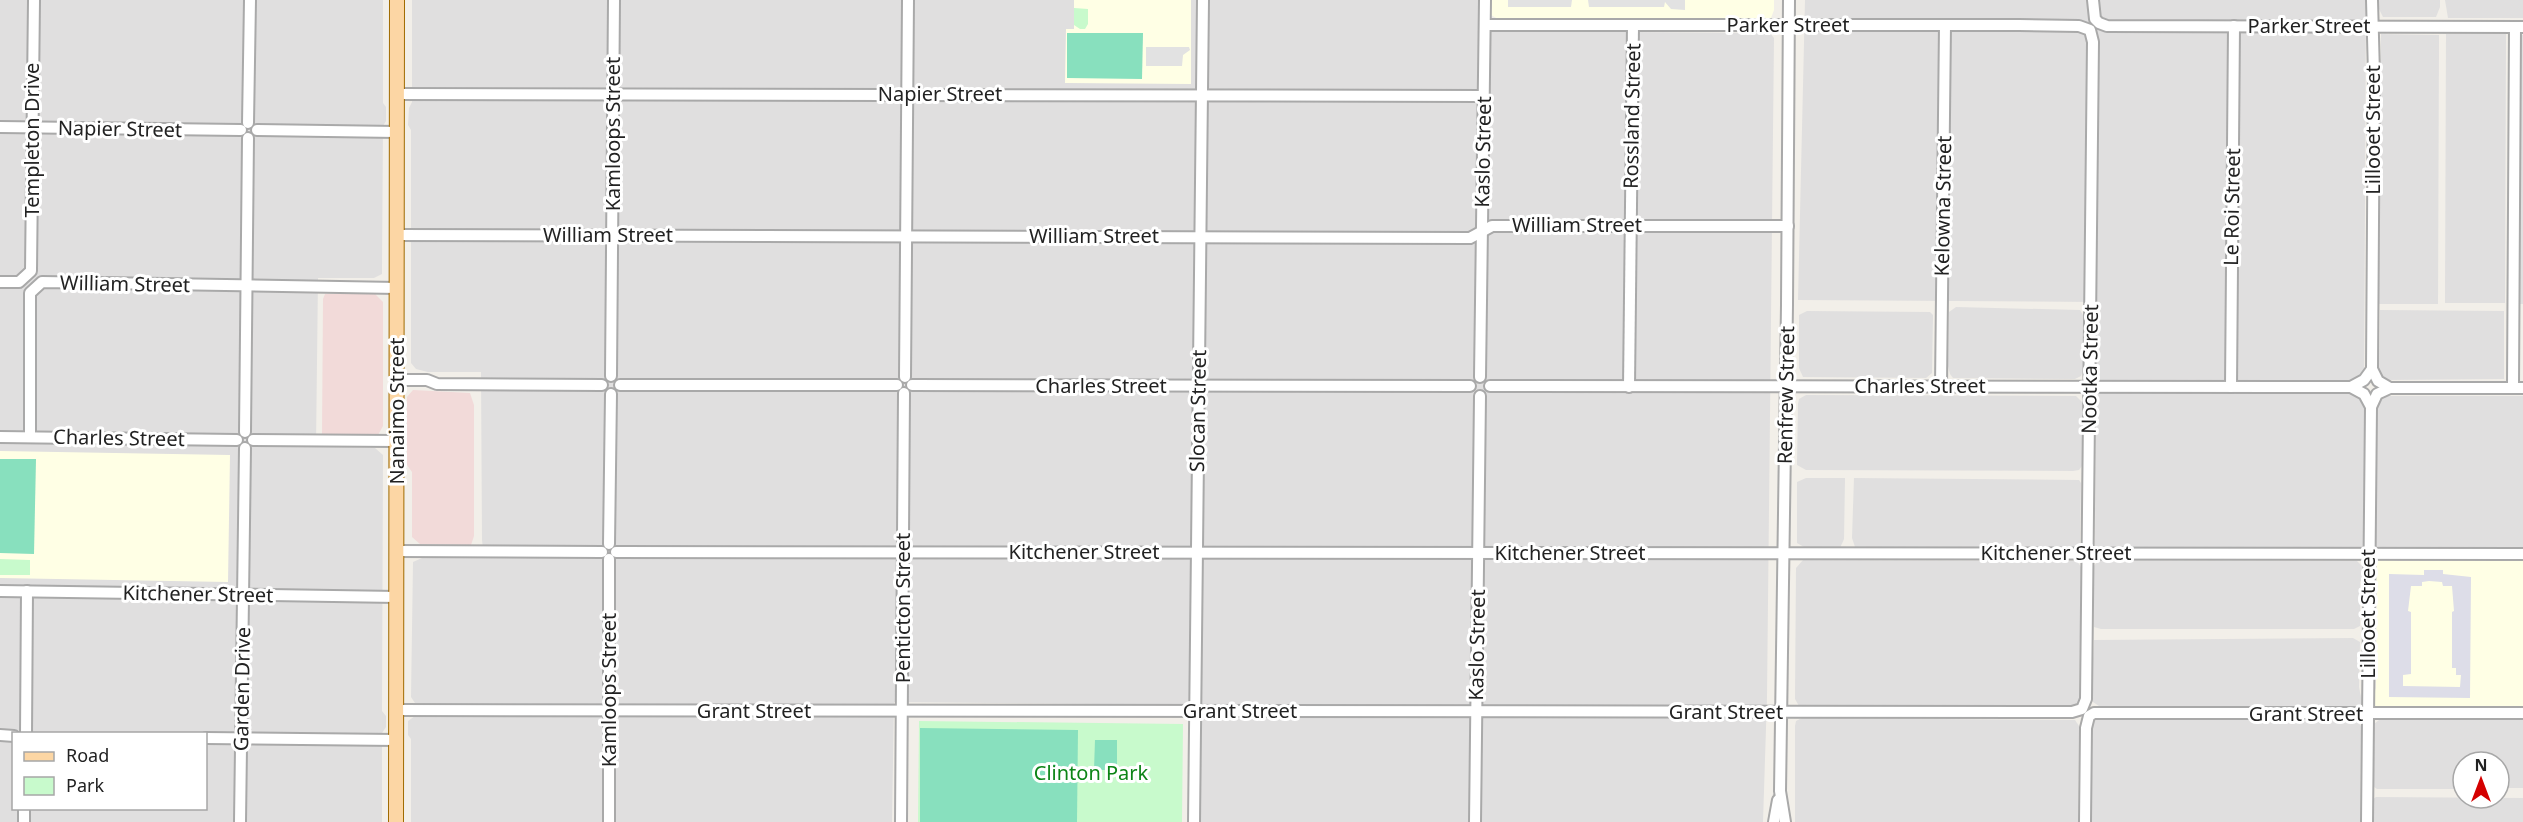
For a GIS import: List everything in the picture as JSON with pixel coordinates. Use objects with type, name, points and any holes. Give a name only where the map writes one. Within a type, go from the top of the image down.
[{"type":"main road","name":"Nanaimo Street","points":[[396,822],[397,0]]},
{"type":"street","name":"Templeton Drive","points":[[0,282],[19,282],[31,271],[34,0]]},
{"type":"street","name":"Garden Drive","points":[[240,822],[250,0]]},
{"type":"street","name":"Kamloops Street","points":[[612,376],[614,0]]},
{"type":"street","name":"Penticton Street","points":[[902,822],[909,0]]},
{"type":"street","name":"Slocan Street","points":[[1194,822],[1203,0]]},
{"type":"street","name":"Kaslo Street","points":[[1480,376],[1485,0]]},
{"type":"street","name":"Renfrew Street","points":[[1785,822],[1780,791],[1788,226],[1788,0]]},
{"type":"street","name":"Nootka Street","points":[[2085,822],[2093,0]]},
{"type":"street","name":"Lillooet Street","points":[[2372,0],[2372,369],[2378,381],[2390,388]]},
{"type":"street","name":"Parker Street","points":[[1485,25],[2519,27]]},
{"type":"street","name":"Rossland Street","points":[[1629,387],[1633,25]]},
{"type":"street","name":"Kelowna Street","points":[[1941,386],[1945,26]]},
{"type":"street","name":"Le Roi Street","points":[[2230,387],[2234,26]]},
{"type":"street","points":[[2390,388],[2518,388],[2519,27]]},
{"type":"street","name":"Napier Street","points":[[397,94],[1483,96]]},
{"type":"street","name":"Napier Street","points":[[0,127],[397,132]]},
{"type":"street","name":"William Street","points":[[397,235],[1470,238],[1492,226],[1631,224],[1788,226]]},
{"type":"street","name":"William Street","points":[[30,437],[30,293],[42,282],[397,288]]},
{"type":"street","name":"Charles Street","points":[[1490,386],[2351,387],[2364,380],[2372,369]]},
{"type":"street","points":[[612,376],[620,385],[617,391],[611,394],[604,392],[602,385],[604,378],[612,376]]},
{"type":"street","points":[[1480,376],[1488,380],[1490,386],[1486,394],[1480,396],[1474,394],[1470,386],[1472,380],[1480,376]]},
{"type":"street","points":[[397,380],[427,380],[437,384],[602,385]]},
{"type":"street","name":"Charles Street","points":[[620,385],[1470,386]]},
{"type":"street","name":"Charles Street","points":[[2351,387],[2364,394]]},
{"type":"street","name":"Lillooet Street","points":[[2367,822],[2371,407],[2377,394],[2390,388]]},
{"type":"street","name":"Kamloops Street","points":[[609,822],[611,394]]},
{"type":"street","name":"Lillooet Street","points":[[2364,394],[2371,407]]},
{"type":"street","name":"Kaslo Street","points":[[1475,822],[1480,396]]},
{"type":"street","name":"Charles Street","points":[[0,437],[397,441]]},
{"type":"street","name":"Kitchener Street","points":[[397,551],[2523,554]]},
{"type":"street","name":"Kitchener Street","points":[[0,591],[397,597]]},
{"type":"street","points":[[26,732],[27,591]]},
{"type":"street","name":"Grant Street","points":[[397,710],[2523,713]]},
{"type":"street","points":[[207,738],[396,740]]},
{"type":"street","name":"Renfrew Street","points":[[1774,822],[1780,791]]},
{"type":"shaded area","points":[[0,0],[383,0],[383,103],[386,107],[386,121],[383,126],[382,274],[374,278],[318,278],[316,446],[375,448],[383,455],[382,711],[386,716],[386,727],[382,733],[382,822],[0,822]]},
{"type":"shaded area","points":[[412,0],[1478,0],[1478,31],[1770,33],[1774,38],[1767,697],[1763,822],[1200,822],[1201,705],[894,702],[892,822],[411,822],[411,739],[408,735],[408,721],[415,716],[528,717],[529,705],[415,703],[411,697],[413,562],[422,558],[484,558],[481,372],[428,372],[416,369],[411,363],[411,130],[408,125],[409,108],[412,102]]},
{"type":"shaded area","points":[[1074,0],[1191,0],[1191,84],[1065,83],[1066,29],[1074,29]]},
{"type":"shaded area","points":[[1491,0],[1774,0],[1774,10],[1771,18],[1767,19],[1498,19],[1491,15]]},
{"type":"shaded area","points":[[1508,0],[1572,0],[1571,7],[1508,7]]},
{"type":"shaded area","points":[[1588,0],[1685,0],[1685,10],[1671,9],[1665,2],[1664,7],[1589,7]]},
{"type":"shaded area","points":[[1805,0],[2366,0],[2364,396],[2523,396],[2523,549],[2095,547],[2096,302],[1798,300]]},
{"type":"shaded area","points":[[2379,0],[2440,0],[2440,7],[2436,17],[2383,17],[2379,9]]},
{"type":"shaded area","points":[[2445,0],[2523,0],[2523,18],[2448,18]]},
{"type":"shaded area","points":[[2381,34],[2439,35],[2438,304],[2378,304]]},
{"type":"shaded area","points":[[2446,34],[2506,34],[2505,303],[2445,303]]},
{"type":"shaded area","points":[[2519,35],[2523,35],[2523,304],[2519,304]]},
{"type":"shaded area","points":[[1146,47],[1189,47],[1190,50],[1183,55],[1182,66],[1146,66]]},
{"type":"shaded area","points":[[325,294],[375,294],[383,302],[383,426],[378,435],[322,435],[323,299]]},
{"type":"shaded area","points":[[1956,307],[2080,310],[2083,315],[2083,370],[2081,376],[2075,379],[1953,378],[1948,366],[1949,312]]},
{"type":"shaded area","points":[[2380,310],[2504,311],[2504,379],[2386,380],[2380,376],[2379,369]]},
{"type":"shaded area","points":[[1807,311],[1930,312],[1933,315],[1932,373],[1926,378],[1803,377],[1799,368],[1799,315]]},
{"type":"shaded area","points":[[413,390],[470,393],[474,405],[474,536],[471,545],[420,544],[412,537],[412,472],[407,465],[407,397]]},
{"type":"shaded area","points":[[1806,395],[2076,396],[2082,402],[2082,466],[2079,470],[2073,471],[1806,470],[1797,465],[1798,404],[1799,399]]},
{"type":"shaded area","points":[[0,451],[230,455],[228,582],[0,578]]},
{"type":"shaded area","points":[[1806,478],[1845,478],[1844,539],[1840,548],[1804,547],[1797,543],[1797,482]]},
{"type":"shaded area","points":[[1854,478],[2079,480],[2081,483],[2080,543],[2074,548],[1855,547],[1852,538]]},
{"type":"shaded area","points":[[2379,558],[2390,558],[2395,561],[2523,561],[2523,707],[2376,709],[2373,705],[2376,688],[2377,582],[2374,575],[2374,563]]},
{"type":"shaded area","points":[[1803,560],[2077,561],[2081,567],[2079,702],[2072,706],[1799,706],[1795,699],[1796,568]]},
{"type":"shaded area","points":[[2099,560],[2357,561],[2364,568],[2364,576],[2360,582],[2360,626],[2354,629],[2101,629],[2094,627],[2093,567]]},
{"type":"shaded area","points":[[2424,570],[2443,570],[2443,574],[2471,577],[2470,698],[2389,697],[2389,574],[2424,575]],"holes":[[[2429,581],[2442,582],[2443,586],[2452,586],[2454,611],[2452,612],[2452,668],[2456,668],[2456,675],[2461,675],[2460,687],[2403,686],[2403,675],[2411,674],[2411,612],[2408,611],[2411,586],[2422,586],[2422,582]]]},
{"type":"shaded area","points":[[2353,638],[2360,642],[2359,687],[2362,702],[2358,709],[2099,706],[2091,698],[2094,640]]},
{"type":"shaded area","points":[[1802,718],[2075,720],[2079,726],[2078,822],[1795,822],[1795,726],[1796,721]]},
{"type":"shaded area","points":[[2099,719],[2355,719],[2361,726],[2360,822],[2091,822],[2092,727],[2094,721]]},
{"type":"shaded area","points":[[2379,720],[2523,720],[2523,788],[2511,788],[2511,750],[2451,750],[2451,789],[2377,789],[2373,786],[2373,725]]},
{"type":"shaded area","points":[[2376,797],[2451,798],[2451,810],[2511,810],[2511,798],[2523,798],[2523,822],[2372,822],[2372,800]]},
{"type":"green space","points":[[1074,8],[1088,9],[1088,24],[1085,29],[1074,25]]},
{"type":"green space","points":[[1067,33],[1143,33],[1142,79],[1067,78]]},
{"type":"green space","points":[[0,459],[36,459],[34,554],[0,553]]},
{"type":"green space","points":[[0,559],[30,560],[30,575],[0,575]]},
{"type":"green space","name":"Clinton Park","points":[[919,721],[1183,724],[1182,822],[918,822]]},
{"type":"green space","points":[[920,728],[1078,730],[1077,822],[920,822]]},
{"type":"green space","points":[[1095,740],[1117,740],[1117,770],[1094,770]]}]
